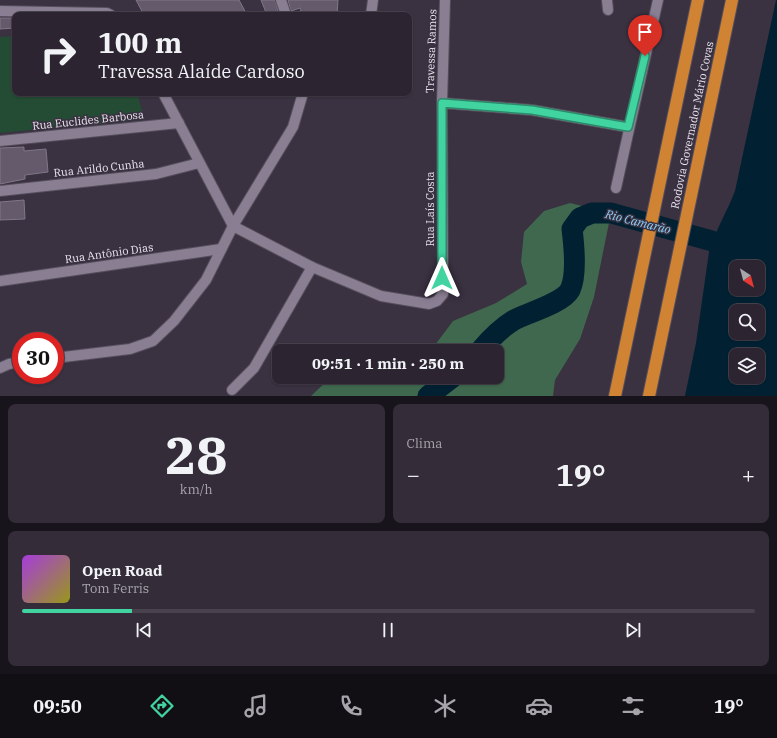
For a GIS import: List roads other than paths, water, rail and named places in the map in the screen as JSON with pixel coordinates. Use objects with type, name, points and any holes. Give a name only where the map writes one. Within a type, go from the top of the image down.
[{"type":"highway","name":"Rodovia Governador Mário Covas","points":[[615,396],[698,0]]},
{"type":"highway","name":"Rodovia Governador Mário Covas","points":[[649,396],[732,0]]},
{"type":"street","points":[[281,0],[285,12]]},
{"type":"street","points":[[371,12],[373,0]]},
{"type":"street","name":"Travessa Ramos","points":[[442,103],[445,0]]},
{"type":"street","points":[[616,188],[628,127],[658,0]]},
{"type":"street","points":[[0,11],[54,12]]},
{"type":"street","points":[[165,96],[233,226]]},
{"type":"street","points":[[64,357],[130,349],[153,342],[174,321],[206,280],[233,226],[293,127],[303,96]]},
{"type":"street","points":[[442,103],[532,110],[628,127]]},
{"type":"street","name":"Rua Laís Costa","points":[[233,226],[312,267],[382,296],[429,304],[437,301],[442,294],[442,103]]},
{"type":"street","name":"Rua Euclides Barbosa","points":[[0,141],[179,123]]},
{"type":"street","name":"Rua Arildo Cunha","points":[[0,191],[156,174],[200,164]]},
{"type":"street","name":"Rua Antônio Dias","points":[[0,281],[221,249]]},
{"type":"street","points":[[232,390],[254,368],[312,267]]},
{"type":"street","points":[[0,368],[12,364]]},
{"type":"water","points":[[777,0],[777,396],[685,396],[696,343],[709,252],[735,191]]},
{"type":"waterway","name":"Rio Camarão","points":[[486,344],[509,323],[553,303],[566,295],[570,290],[574,277],[572,229],[580,218],[592,213],[611,213],[712,241]]},
{"type":"waterway","name":"Rio Camarão","points":[[428,396],[444,384]]}]
